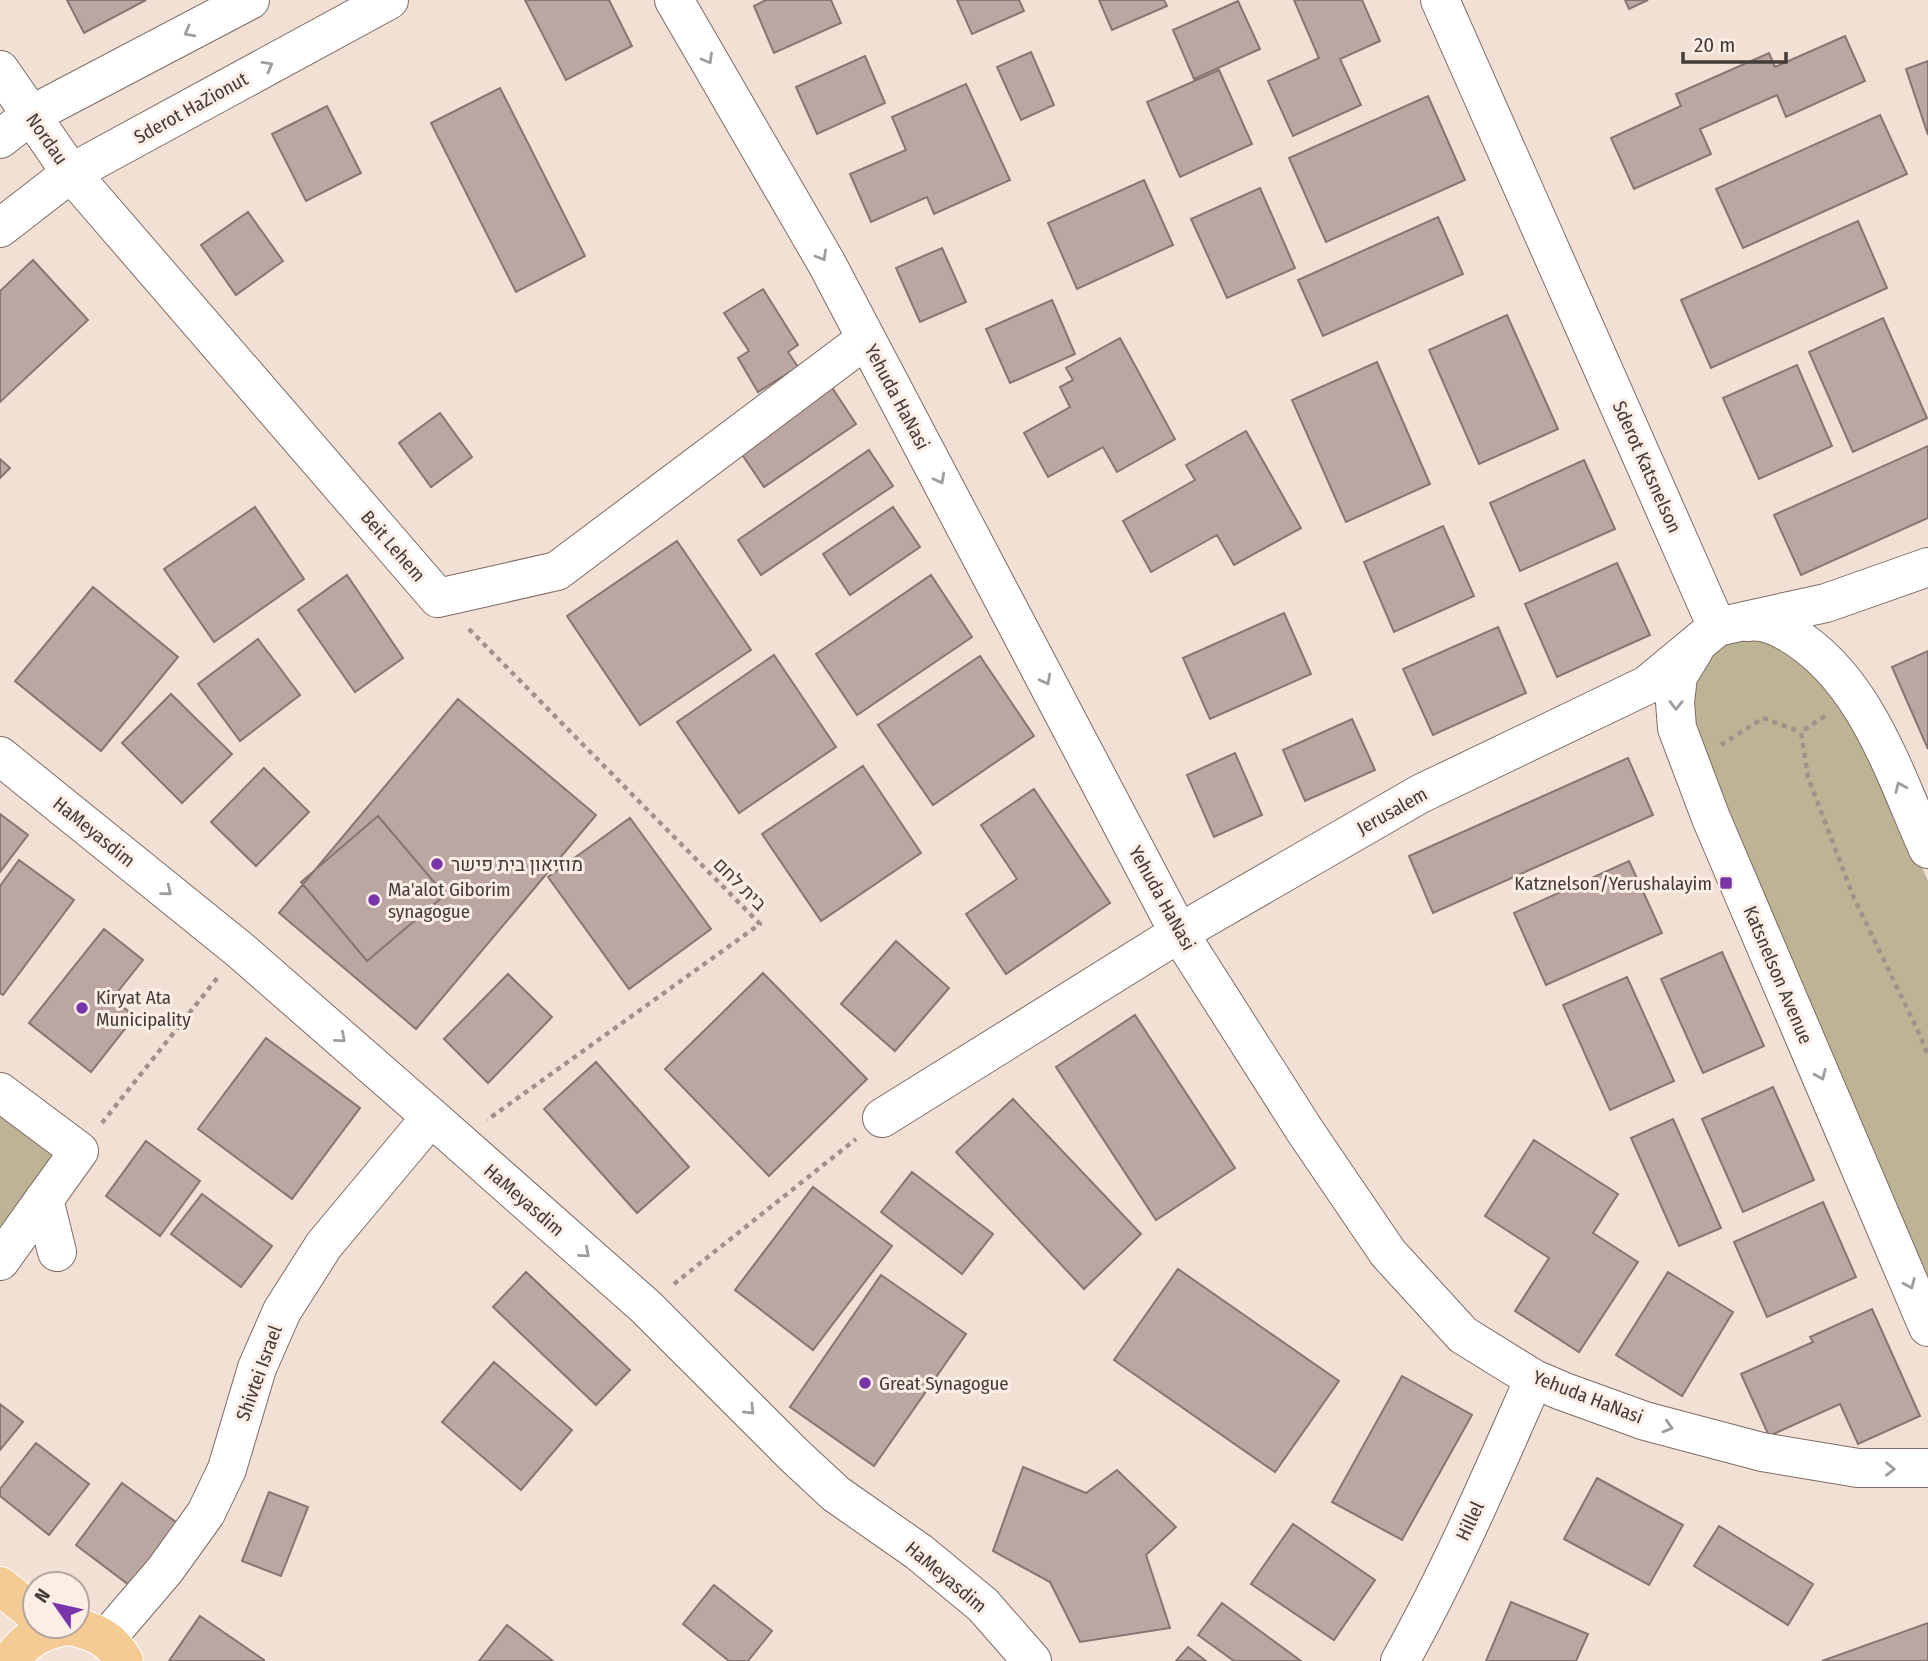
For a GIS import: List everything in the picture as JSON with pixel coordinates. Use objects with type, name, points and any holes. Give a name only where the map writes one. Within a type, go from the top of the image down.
[{"type":"main road","points":[[0,1586],[21,1603]]},
{"type":"main road","points":[[91,1632],[115,1650]]},
{"type":"main road","points":[[11,1661],[29,1640]]},
{"type":"street","points":[[0,139],[31,115],[250,0]]},
{"type":"street","name":"Sderot HaZionut","points":[[0,228],[71,173],[389,0]]},
{"type":"street","name":"Yehuda HaNasi","points":[[674,0],[827,264],[1179,933],[1305,1131],[1388,1253],[1463,1335],[1534,1379],[1589,1402],[1645,1421],[1762,1452],[1858,1468],[1928,1468]]},
{"type":"street","name":"Sderot Katsnelson","points":[[1440,0],[1717,627]]},
{"type":"street","name":"Nordau","points":[[0,70],[71,173]]},
{"type":"street","name":"Beit Lehem","points":[[71,173],[439,598],[557,572],[866,339]]},
{"type":"street","name":"Jerusalem","points":[[882,1118],[1179,933],[1420,794],[1647,685],[1717,627],[1826,603],[1928,567]]},
{"type":"street","points":[[1717,627],[1754,621],[1779,627],[1807,643],[1834,669],[1855,696],[1873,727],[1928,849]]},
{"type":"street","name":"Katsnelson Avenue","points":[[1717,627],[1692,651],[1678,676],[1676,728],[1928,1327]]},
{"type":"street","name":"HaMeyasdim","points":[[0,755],[240,950],[444,1129],[646,1307],[835,1494],[919,1552],[983,1605],[1032,1661]]},
{"type":"street","points":[[0,1092],[79,1151],[0,1261]]},
{"type":"street","name":"Shivtei Israel","points":[[115,1650],[165,1570],[206,1513],[227,1469],[257,1368],[282,1311],[324,1245],[444,1129]]},
{"type":"street","points":[[44,1199],[57,1252]]},
{"type":"street","name":"Hillel","points":[[1400,1661],[1469,1525],[1534,1379]]},
{"type":"path","name":"בית לחם","points":[[439,598],[760,924],[444,1129]]},
{"type":"path","points":[[1801,732],[1855,696]]},
{"type":"path","points":[[1690,764],[1763,718],[1801,732]]},
{"type":"path","points":[[1801,732],[1808,777],[1853,897],[1928,1055]]},
{"type":"path","points":[[79,1151],[240,950]]},
{"type":"path","points":[[646,1307],[882,1118]]},
{"type":"shaded area","points":[[1719,630],[1806,647],[1889,793],[1928,881],[1928,1318],[1679,701]]},
{"type":"shaded area","points":[[0,1103],[64,1150],[0,1238]]},
{"type":"building","points":[[67,0],[146,0],[84,33]]},
{"type":"building","points":[[525,0],[609,0],[632,46],[566,80]]},
{"type":"building","points":[[766,0],[831,0],[841,23],[774,53],[754,6]]},
{"type":"building","points":[[957,0],[1019,0],[1024,11],[972,34]]},
{"type":"building","points":[[1099,0],[1164,0],[1167,6],[1112,30]]},
{"type":"building","points":[[1294,0],[1362,0],[1380,41],[1340,59],[1361,105],[1293,136],[1268,81],[1319,58]]},
{"type":"building","points":[[1625,0],[1648,0],[1629,9]]},
{"type":"building","points":[[1238,1],[1260,49],[1194,79],[1173,30]]},
{"type":"building","points":[[1845,36],[1865,81],[1786,117],[1777,95],[1700,129],[1711,154],[1634,189],[1611,138],[1681,106],[1676,94],[1769,53],[1775,67]]},
{"type":"building","points":[[1031,52],[1054,105],[1021,120],[997,67]]},
{"type":"building","points":[[865,56],[885,103],[817,134],[796,87]]},
{"type":"building","points":[[1928,61],[1928,135],[1906,69]]},
{"type":"building","points":[[1219,70],[1252,144],[1180,177],[1147,102]]},
{"type":"building","points":[[966,84],[1010,180],[934,214],[927,197],[871,222],[850,174],[906,150],[892,117]]},
{"type":"building","points":[[500,88],[585,256],[516,292],[431,123]]},
{"type":"building","points":[[1428,96],[1465,180],[1326,242],[1289,158]]},
{"type":"building","points":[[327,106],[361,173],[306,201],[272,134]]},
{"type":"building","points":[[1880,115],[1907,174],[1743,248],[1716,189]]},
{"type":"building","points":[[1144,180],[1173,245],[1077,289],[1048,223]]},
{"type":"building","points":[[1260,188],[1295,268],[1227,298],[1191,219]]},
{"type":"building","points":[[248,212],[283,261],[236,295],[201,245]]},
{"type":"building","points":[[1438,217],[1463,274],[1323,336],[1298,280]]},
{"type":"building","points":[[1858,221],[1887,288],[1711,368],[1681,300]]},
{"type":"building","points":[[942,248],[966,302],[920,322],[896,268]]},
{"type":"building","points":[[33,260],[88,320],[0,402],[0,291]]},
{"type":"building","points":[[763,289],[798,345],[788,352],[798,367],[758,392],[738,358],[749,351],[724,313]]},
{"type":"building","points":[[1052,300],[1075,354],[1010,383],[986,329]]},
{"type":"building","points":[[1507,315],[1558,429],[1479,464],[1429,350]]},
{"type":"building","points":[[1883,318],[1927,418],[1853,452],[1809,352]]},
{"type":"building","points":[[1120,338],[1175,439],[1117,472],[1103,447],[1048,477],[1024,433],[1070,407],[1060,387],[1073,380],[1066,368]]},
{"type":"building","points":[[1377,362],[1430,484],[1346,522],[1292,400]]},
{"type":"building","points":[[1797,365],[1832,446],[1759,479],[1723,398]]},
{"type":"building","points":[[829,383],[856,424],[764,487],[737,447]]},
{"type":"building","points":[[440,413],[472,457],[431,487],[399,443]]},
{"type":"building","points":[[1246,431],[1301,528],[1234,565],[1217,535],[1151,572],[1123,521],[1195,480],[1186,465]]},
{"type":"building","points":[[1928,446],[1928,518],[1801,575],[1774,515]]},
{"type":"building","points":[[869,450],[893,486],[761,575],[738,540]]},
{"type":"building","points":[[0,459],[10,468],[0,478]]},
{"type":"building","points":[[1584,460],[1615,529],[1520,571],[1490,503]]},
{"type":"building","points":[[255,507],[304,579],[214,642],[164,569]]},
{"type":"building","points":[[893,507],[920,547],[850,595],[823,554]]},
{"type":"building","points":[[1443,526],[1474,596],[1394,632],[1364,562]]},
{"type":"building","points":[[677,541],[751,650],[640,725],[567,616]]},
{"type":"building","points":[[1617,563],[1650,635],[1557,677],[1525,604]]},
{"type":"building","points":[[347,575],[403,658],[355,692],[298,610]]},
{"type":"building","points":[[931,575],[972,637],[857,715],[816,654]]},
{"type":"building","points":[[93,587],[178,657],[101,751],[15,681]]},
{"type":"building","points":[[1284,613],[1311,674],[1210,719],[1183,658]]},
{"type":"building","points":[[1498,627],[1526,693],[1433,735],[1403,669]]},
{"type":"building","points":[[258,639],[300,695],[240,741],[198,684]]},
{"type":"building","points":[[1928,651],[1928,749],[1892,667]]},
{"type":"building","points":[[774,655],[836,747],[739,813],[677,722]]},
{"type":"building","points":[[980,656],[1034,736],[933,805],[878,725]]},
{"type":"building","points":[[171,694],[232,754],[182,803],[122,743]]},
{"type":"building","name":"מוזיאון בית פישר","points":[[458,699],[596,815],[416,1029],[279,913]]},
{"type":"building","points":[[1352,719],[1375,770],[1305,801],[1283,750]]},
{"type":"building","points":[[1235,753],[1262,815],[1214,837],[1187,775]]},
{"type":"building","points":[[1628,758],[1653,815],[1433,913],[1409,856]]},
{"type":"building","points":[[863,766],[921,853],[821,921],[762,834]]},
{"type":"building","points":[[264,768],[309,812],[256,866],[211,822]]},
{"type":"building","points":[[1034,789],[1110,903],[1006,974],[966,914],[1017,879],[981,825]]},
{"type":"building","points":[[0,814],[28,835],[0,872]]},
{"type":"building","points":[[378,816],[445,895],[367,961],[301,882]]},
{"type":"building","points":[[630,818],[711,929],[629,989],[548,877]]},
{"type":"building","points":[[19,860],[74,900],[3,995],[0,993],[0,886]]},
{"type":"building","points":[[1629,861],[1662,933],[1546,985],[1514,913]]},
{"type":"building","name":"Kiryat Ata Municipality","points":[[104,929],[143,960],[112,999],[135,1016],[91,1072],[29,1023]]},
{"type":"building","points":[[896,941],[949,988],[895,1051],[841,1004]]},
{"type":"building","points":[[1722,952],[1764,1046],[1703,1073],[1661,979]]},
{"type":"building","points":[[763,973],[867,1079],[769,1176],[665,1069]]},
{"type":"building","points":[[508,974],[552,1017],[488,1083],[444,1039]]},
{"type":"building","points":[[1627,977],[1674,1081],[1610,1110],[1563,1005]]},
{"type":"building","points":[[1135,1015],[1235,1168],[1156,1220],[1056,1067]]},
{"type":"building","points":[[266,1038],[360,1108],[292,1199],[198,1129]]},
{"type":"building","points":[[596,1062],[689,1167],[637,1213],[544,1109]]},
{"type":"building","points":[[1773,1087],[1814,1180],[1743,1212],[1702,1119]]},
{"type":"building","points":[[1013,1099],[1141,1234],[1084,1289],[956,1152]]},
{"type":"building","points":[[1673,1119],[1721,1228],[1679,1246],[1631,1138]]},
{"type":"building","points":[[1534,1140],[1618,1194],[1593,1233],[1638,1262],[1579,1352],[1515,1311],[1549,1258],[1485,1216]]},
{"type":"building","points":[[146,1141],[200,1181],[160,1236],[106,1196]]},
{"type":"building","points":[[912,1172],[993,1234],[962,1274],[881,1212]]},
{"type":"building","points":[[813,1187],[892,1246],[813,1350],[735,1290]]},
{"type":"building","points":[[202,1194],[272,1246],[241,1287],[171,1234]]},
{"type":"building","points":[[1823,1202],[1856,1277],[1767,1317],[1734,1242]]},
{"type":"building","points":[[1178,1269],[1339,1381],[1275,1472],[1114,1360]]},
{"type":"building","points":[[526,1272],[630,1370],[596,1405],[493,1307]]},
{"type":"building","points":[[1668,1272],[1733,1312],[1682,1396],[1616,1355]]},
{"type":"building","points":[[881,1275],[966,1334],[874,1466],[790,1407]]},
{"type":"building","points":[[1872,1309],[1920,1416],[1858,1444],[1840,1404],[1769,1436],[1741,1374],[1813,1342],[1810,1337]]},
{"type":"building","points":[[494,1362],[572,1430],[521,1490],[442,1422]]},
{"type":"building","points":[[1402,1376],[1472,1415],[1402,1540],[1332,1502]]},
{"type":"building","points":[[0,1404],[23,1422],[0,1450]]},
{"type":"building","points":[[36,1443],[89,1484],[49,1535],[0,1496],[0,1489]]},
{"type":"building","points":[[1023,1467],[1086,1493],[1117,1470],[1176,1527],[1146,1555],[1170,1628],[1080,1642],[1050,1582],[993,1551]]},
{"type":"building","points":[[1597,1478],[1683,1525],[1649,1585],[1564,1539]]},
{"type":"building","points":[[122,1483],[180,1525],[133,1588],[76,1545]]},
{"type":"building","points":[[269,1492],[308,1507],[281,1576],[242,1561]]},
{"type":"building","points":[[1293,1524],[1375,1580],[1334,1640],[1251,1584]]},
{"type":"building","points":[[1719,1526],[1813,1584],[1788,1625],[1694,1566]]},
{"type":"building","points":[[714,1585],[772,1631],[748,1661],[729,1661],[683,1624]]},
{"type":"building","points":[[1511,1602],[1588,1634],[1576,1661],[1486,1661]]},
{"type":"building","points":[[1222,1603],[1301,1661],[1234,1661],[1198,1635]]},
{"type":"building","points":[[200,1616],[264,1660],[264,1661],[169,1661]]},
{"type":"building","points":[[1928,1623],[1928,1661],[1822,1661]]},
{"type":"building","points":[[507,1625],[553,1661],[479,1661]]},
{"type":"building","points":[[1188,1647],[1206,1661],[1176,1661]]},
{"type":"place","name":"מוזיאון בית פישר","points":[[437,864]]},
{"type":"place","name":"Katznelson/Yerushalayim","points":[[1726,883]]},
{"type":"place","name":"Ma'alot Giborim synagogue","points":[[374,900]]},
{"type":"place","name":"Kiryat Ata Municipality","points":[[82,1008]]},
{"type":"place","name":"Great Synagogue","points":[[865,1383]]}]
